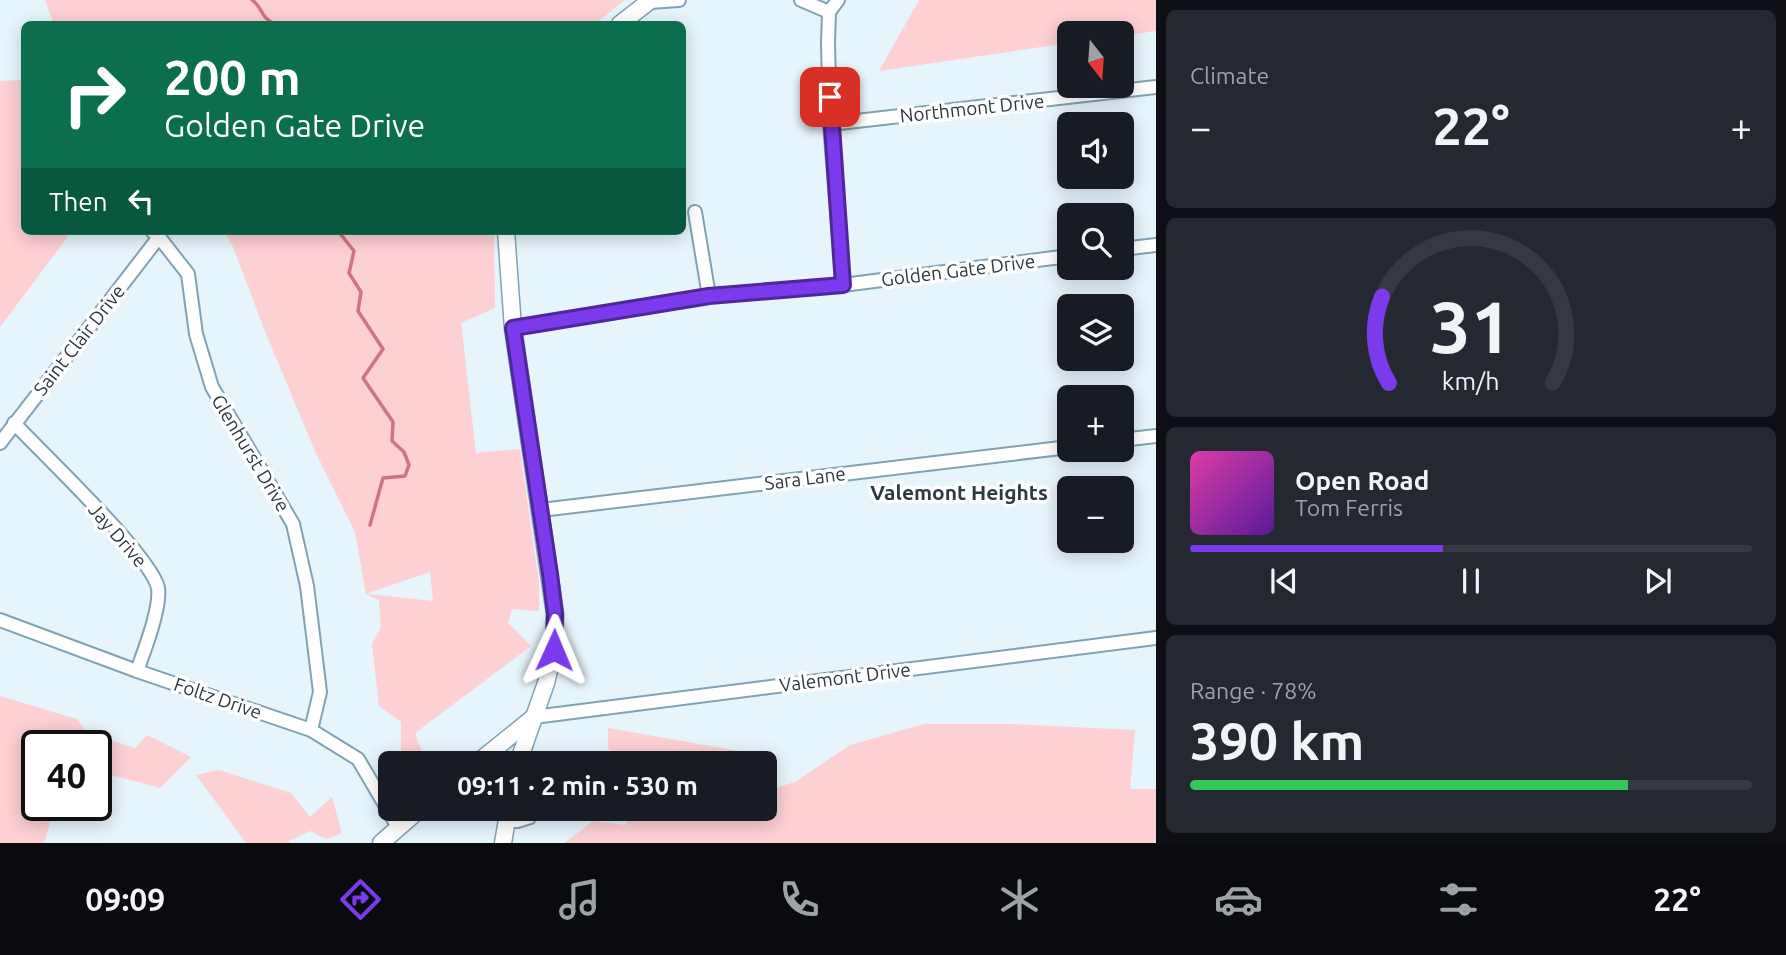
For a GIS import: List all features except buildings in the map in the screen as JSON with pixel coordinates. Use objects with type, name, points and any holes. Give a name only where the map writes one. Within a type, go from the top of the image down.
[{"type":"street","points":[[624,21],[650,1],[679,0]]},
{"type":"street","points":[[802,0],[829,12]]},
{"type":"street","points":[[838,0],[829,12],[830,124],[843,285]]},
{"type":"street","name":"Northmont Drive","points":[[830,124],[1156,88]]},
{"type":"street","points":[[695,212],[709,296]]},
{"type":"street","name":"Saint Clair Drive","points":[[0,443],[154,235]]},
{"type":"street","name":"Glenhurst Drive","points":[[156,235],[188,274],[196,334],[212,387],[293,524],[307,586],[320,692],[311,730]]},
{"type":"street","points":[[506,235],[513,328],[555,614],[554,650],[522,751]]},
{"type":"street","points":[[1134,248],[1156,245]]},
{"type":"street","name":"Golden Gate Drive","points":[[513,328],[709,296],[843,285],[1057,258]]},
{"type":"street","name":"Jay Drive","points":[[14,423],[142,557],[158,588],[155,617],[137,671]]},
{"type":"street","points":[[1134,439],[1156,436]]},
{"type":"street","name":"Sara Lane","points":[[541,510],[1057,448]]},
{"type":"street","name":"Foltz Drive","points":[[0,620],[137,671],[311,730],[358,760],[398,827]]},
{"type":"street","name":"Valemont Drive","points":[[534,717],[1156,638]]},
{"type":"street","points":[[492,751],[534,717]]},
{"type":"street","points":[[381,843],[405,821]]},
{"type":"street","points":[[503,843],[507,821]]},
{"type":"shaded area","points":[[45,0],[625,0],[599,21],[53,21]]},
{"type":"shaded area","points":[[919,0],[1156,0],[1156,31],[1134,34],[1134,21],[1057,21],[1057,45],[879,71]]},
{"type":"shaded area","points":[[21,80],[21,235],[69,235],[0,327],[0,81]]},
{"type":"shaded area","points":[[226,235],[494,235],[495,308],[461,323],[476,453],[520,449],[539,583],[539,611],[512,609],[508,623],[531,646],[415,733],[422,751],[401,751],[401,722],[379,706],[372,644],[381,626],[379,600],[366,594],[355,532],[315,451]],"holes":[[[430,572],[433,601],[368,594]]]},
{"type":"shaded area","points":[[0,696],[77,719],[85,730],[21,730],[21,821],[50,821],[44,843],[0,843]]},
{"type":"shaded area","points":[[924,724],[1011,724],[1135,730],[1130,789],[1156,789],[1156,843],[564,843],[593,821],[625,825],[628,821],[777,821],[777,787],[795,782],[850,745]]},
{"type":"shaded area","points":[[608,728],[739,751],[612,751],[608,749]]},
{"type":"shaded area","points":[[147,735],[191,757],[160,788],[112,775],[112,741],[135,748]]},
{"type":"shaded area","points":[[219,770],[291,793],[310,817],[332,797],[342,833],[326,839],[310,831],[289,841],[290,843],[246,843],[196,775]]},
{"type":"waterway","points":[[252,0],[270,21]]},
{"type":"waterway","points":[[341,235],[354,251],[349,273],[361,292],[358,311],[383,349],[363,378],[393,422],[392,441],[404,452],[409,465],[405,476],[383,478],[370,525]]},
{"type":"district","name":"Valemont Heights","points":[[959,493]]},
{"type":"route","points":[[554,650],[555,614],[550,574],[513,328],[709,296],[843,285],[830,97]]}]
